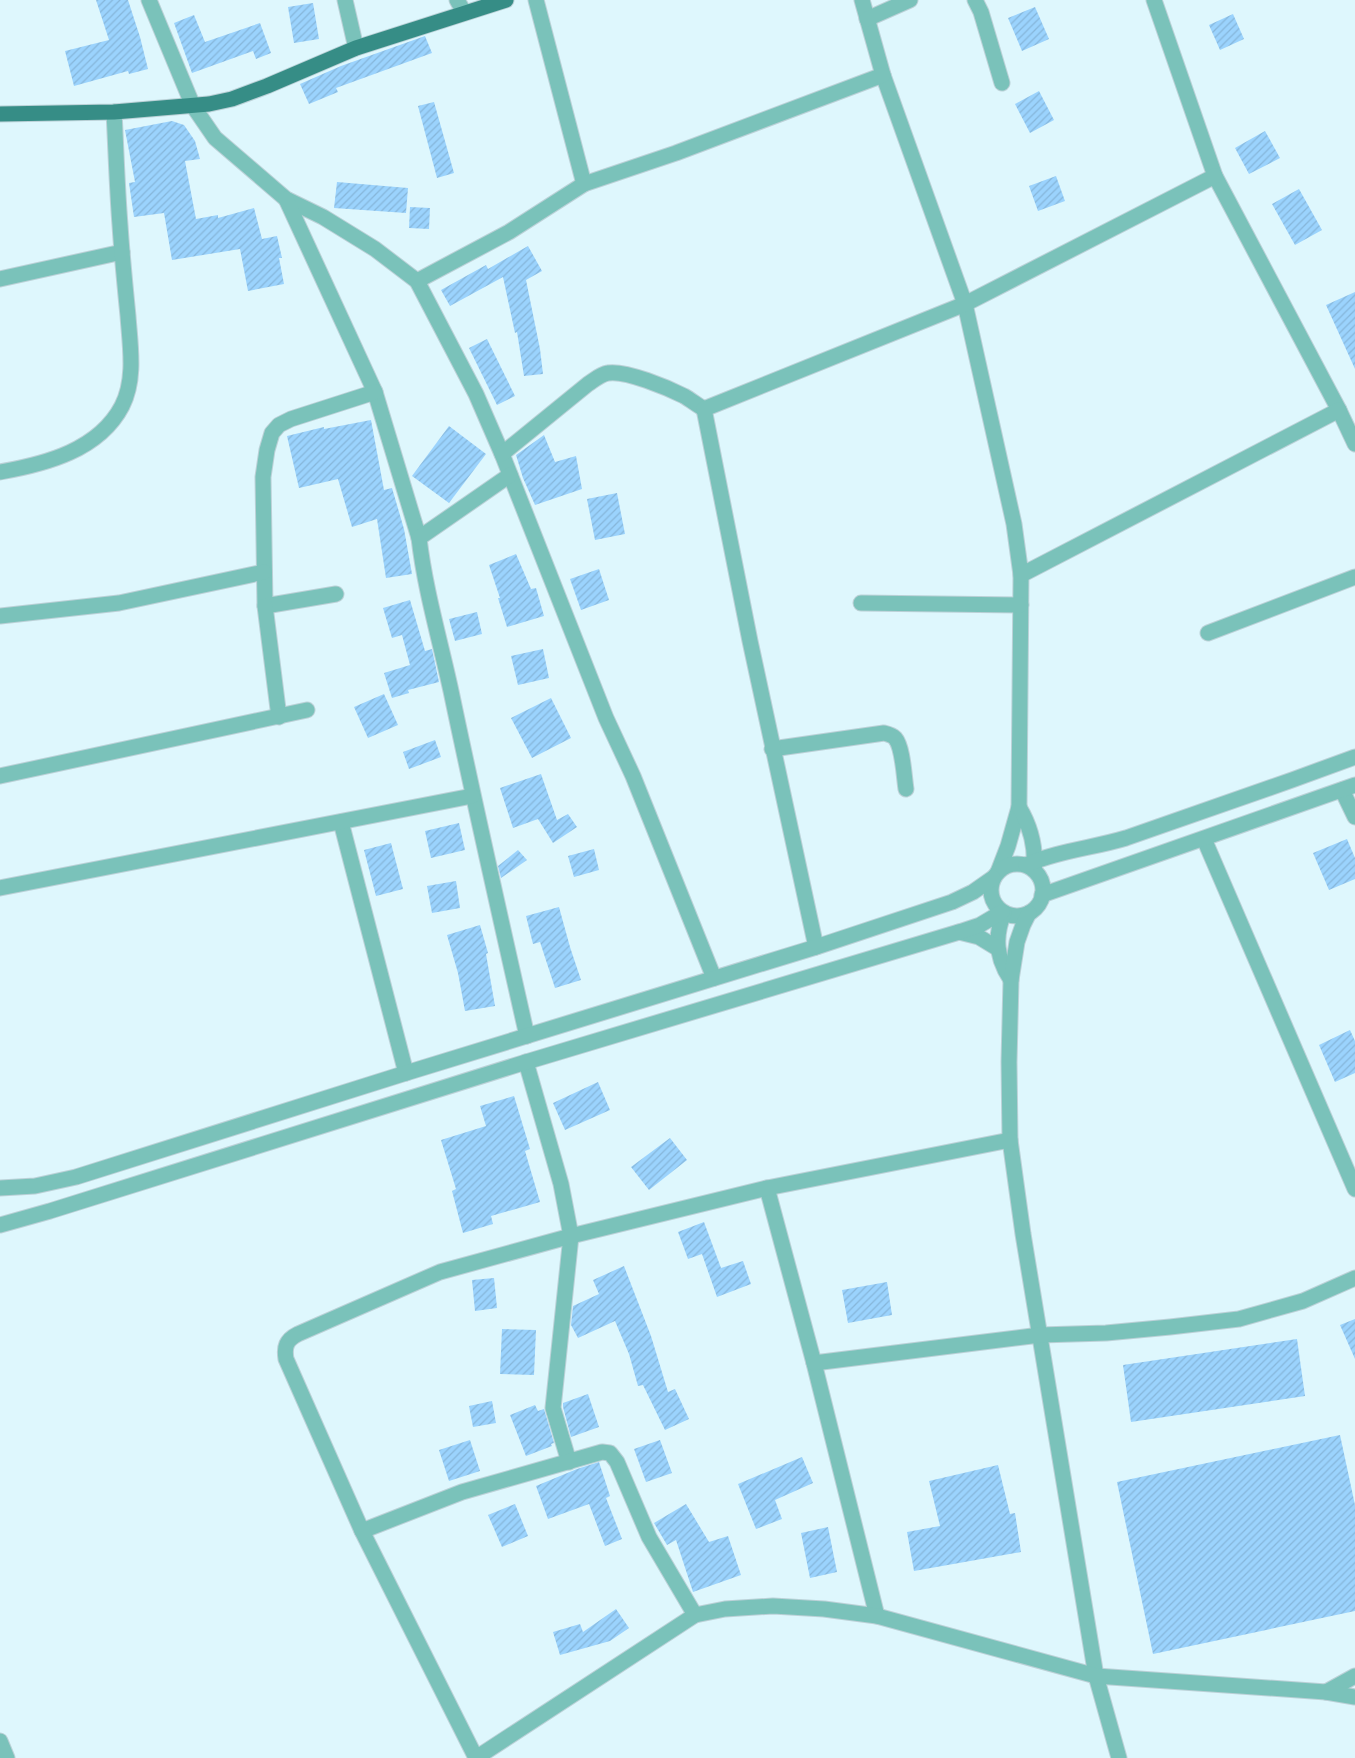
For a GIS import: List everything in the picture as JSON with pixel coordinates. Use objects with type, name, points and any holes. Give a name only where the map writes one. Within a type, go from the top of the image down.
[{"type":"main road","points":[[0,114],[114,112],[193,106],[232,99],[460,6],[506,0]]},
{"type":"street","points":[[149,0],[193,106],[215,138],[286,199],[323,217],[375,249],[417,281],[476,394],[502,454],[606,718],[633,776],[714,978]]},
{"type":"street","points":[[345,0],[356,48]]},
{"type":"street","points":[[536,0],[584,184]]},
{"type":"street","points":[[862,0],[883,74],[965,304],[1014,524],[1021,575],[1019,807],[1008,846],[990,887],[991,897],[995,906],[1003,913],[1017,916],[1029,913]]},
{"type":"street","points":[[867,19],[910,0]]},
{"type":"street","points":[[975,0],[981,12],[1002,83]]},
{"type":"street","points":[[1154,0],[1215,176],[1339,410],[1355,444]]},
{"type":"street","points":[[417,281],[509,232],[584,184],[676,153],[883,74]]},
{"type":"street","points":[[0,472],[23,468],[70,453],[94,439],[122,407],[128,390],[131,359],[122,252],[114,112]]},
{"type":"street","points":[[704,409],[965,304],[1215,176]]},
{"type":"street","points":[[286,199],[375,392],[419,538],[429,604],[442,652],[472,796],[527,1036]]},
{"type":"street","points":[[0,279],[122,252]]},
{"type":"street","points":[[502,454],[588,384],[605,373],[622,374],[655,384],[684,396],[704,409],[772,749],[816,947]]},
{"type":"street","points":[[279,717],[265,606],[264,572],[263,477],[272,432],[279,425],[291,419],[375,392]]},
{"type":"street","points":[[1021,575],[1339,410]]},
{"type":"street","points":[[419,538],[510,475]]},
{"type":"street","points":[[0,616],[119,603],[264,572]]},
{"type":"street","points":[[1208,633],[1355,576]]},
{"type":"street","points":[[265,606],[336,594]]},
{"type":"street","points":[[861,603],[1021,606]]},
{"type":"street","points":[[0,776],[307,710]]},
{"type":"street","points":[[772,749],[884,733],[890,734],[895,738],[899,746],[906,789]]},
{"type":"street","points":[[0,1188],[35,1186],[76,1177],[816,947],[952,902],[973,892],[1011,864],[1031,865],[1126,838],[1355,757]]},
{"type":"street","points":[[1042,895],[1204,840],[1349,787],[1355,817]]},
{"type":"street","points":[[0,888],[472,796]]},
{"type":"street","points":[[1019,807],[1031,832],[1034,848],[1031,865],[1042,882],[1042,895],[1040,902],[1029,913],[1017,942],[1011,980],[1010,1140],[1023,1234],[1096,1676],[1119,1758]]},
{"type":"street","points":[[341,822],[406,1073]]},
{"type":"street","points":[[1204,840],[1355,1188]]},
{"type":"street","points":[[0,1225],[526,1062],[959,932],[980,925],[1003,913]]},
{"type":"street","points":[[1003,913],[999,924],[997,948],[1000,960],[1011,980]]},
{"type":"street","points":[[959,932],[979,937],[997,948]]},
{"type":"street","points":[[526,1062],[561,1184],[571,1236],[553,1408],[569,1462]]},
{"type":"street","points":[[1010,1140],[767,1188],[571,1236],[440,1272],[298,1334],[286,1343],[284,1351],[286,1359],[362,1531],[476,1758],[695,1615],[725,1609],[773,1606],[824,1609],[877,1616],[1096,1676],[1326,1692],[1355,1697]]},
{"type":"street","points":[[767,1188],[814,1363],[877,1616]]},
{"type":"street","points":[[814,1363],[1040,1335],[1124,1332],[1239,1318],[1303,1301],[1355,1278]]},
{"type":"street","points":[[362,1531],[462,1492],[602,1452],[610,1453],[617,1462],[649,1537],[695,1615]]},
{"type":"street","points":[[1326,1692],[1355,1676]]},
{"type":"street","points":[[0,1741],[7,1758]]},
{"type":"building","points":[[96,0],[128,0],[148,69],[129,74],[128,71],[74,86],[65,51],[109,40]]},
{"type":"building","points":[[313,3],[319,39],[294,43],[288,7]]},
{"type":"building","points":[[1035,7],[1049,39],[1022,51],[1008,18]]},
{"type":"building","points":[[1233,14],[1244,39],[1220,50],[1209,25]]},
{"type":"building","points":[[194,15],[205,42],[260,23],[271,53],[256,59],[253,51],[192,73],[174,23]]},
{"type":"building","points":[[425,36],[432,53],[336,88],[338,92],[309,104],[300,84],[341,66]]},
{"type":"building","points":[[1039,91],[1054,120],[1030,133],[1015,104]]},
{"type":"building","points":[[434,102],[454,173],[437,178],[418,106]]},
{"type":"building","points":[[172,121],[184,125],[195,141],[200,159],[185,161],[196,219],[218,215],[218,218],[254,208],[262,239],[277,236],[282,258],[279,258],[284,284],[248,291],[240,249],[172,260],[164,213],[134,217],[129,183],[135,182],[125,130]]},
{"type":"building","points":[[1265,131],[1280,158],[1249,174],[1235,148]]},
{"type":"building","points":[[1056,176],[1065,201],[1038,211],[1029,186]]},
{"type":"building","points":[[337,182],[408,188],[406,213],[334,208]]},
{"type":"building","points":[[1299,189],[1322,230],[1295,245],[1272,204]]},
{"type":"building","points":[[410,207],[430,208],[429,229],[409,228]]},
{"type":"building","points":[[528,246],[542,271],[526,280],[543,374],[524,376],[517,332],[515,333],[503,277],[450,306],[441,290],[486,265],[488,269]]},
{"type":"building","points":[[1355,292],[1355,369],[1326,305]]},
{"type":"building","points":[[487,339],[515,396],[497,405],[469,348]]},
{"type":"building","points":[[371,420],[384,490],[392,488],[404,529],[412,574],[386,578],[377,519],[352,527],[338,479],[299,488],[287,436],[324,427],[324,429]]},
{"type":"building","points":[[449,426],[486,454],[449,503],[412,476]]},
{"type":"building","points":[[544,435],[555,462],[576,456],[582,489],[535,505],[523,478],[516,455]]},
{"type":"building","points":[[617,493],[625,534],[595,540],[587,499]]},
{"type":"building","points":[[516,554],[531,589],[536,588],[544,616],[507,627],[489,565]]},
{"type":"building","points":[[599,569],[609,600],[581,610],[570,579]]},
{"type":"building","points":[[410,600],[425,651],[432,649],[439,682],[408,690],[409,693],[392,698],[384,673],[410,665],[402,635],[392,638],[383,608]]},
{"type":"building","points":[[477,612],[482,634],[455,641],[449,619]]},
{"type":"building","points":[[543,649],[549,678],[518,685],[511,656]]},
{"type":"building","points":[[384,694],[398,725],[368,738],[354,707]]},
{"type":"building","points":[[551,698],[571,738],[532,758],[511,718]]},
{"type":"building","points":[[435,740],[441,757],[409,769],[403,752]]},
{"type":"building","points":[[541,774],[557,820],[568,814],[577,827],[553,843],[538,819],[513,828],[500,788]]},
{"type":"building","points":[[459,823],[465,850],[431,858],[425,831]]},
{"type":"building","points":[[1347,839],[1355,858],[1355,879],[1329,890],[1313,853]]},
{"type":"building","points":[[391,843],[403,889],[376,896],[364,850]]},
{"type":"building","points":[[594,849],[599,870],[574,877],[568,856]]},
{"type":"building","points":[[518,850],[527,860],[501,878],[498,866]]},
{"type":"building","points":[[456,881],[460,908],[432,913],[427,886]]},
{"type":"building","points":[[559,907],[581,980],[555,988],[540,942],[533,944],[526,916]]},
{"type":"building","points":[[480,925],[488,953],[486,954],[495,1006],[465,1011],[458,973],[447,935]]},
{"type":"building","points":[[1350,1030],[1355,1041],[1355,1073],[1335,1082],[1319,1045]]},
{"type":"building","points":[[598,1082],[610,1110],[565,1130],[553,1103]]},
{"type":"building","points":[[514,1096],[530,1149],[525,1151],[540,1202],[491,1216],[493,1224],[463,1233],[452,1191],[456,1189],[441,1140],[486,1126],[480,1106]]},
{"type":"building","points":[[670,1138],[687,1160],[649,1190],[631,1167]]},
{"type":"building","points":[[704,1222],[721,1268],[743,1261],[751,1284],[717,1297],[702,1254],[688,1259],[678,1232]]},
{"type":"building","points":[[624,1266],[651,1336],[668,1392],[675,1389],[689,1419],[665,1430],[643,1385],[638,1386],[629,1354],[615,1321],[578,1338],[571,1325],[573,1306],[599,1294],[593,1280]]},
{"type":"building","points":[[494,1278],[497,1308],[475,1311],[472,1280]]},
{"type":"building","points":[[887,1282],[892,1315],[848,1323],[842,1290]]},
{"type":"building","points":[[1355,1319],[1355,1359],[1340,1325]]},
{"type":"building","points":[[502,1329],[536,1330],[534,1375],[500,1374]]},
{"type":"building","points":[[1297,1339],[1305,1396],[1131,1422],[1123,1365]]},
{"type":"building","points":[[588,1394],[599,1427],[571,1437],[563,1403]]},
{"type":"building","points":[[492,1401],[496,1423],[473,1427],[469,1406]]},
{"type":"building","points":[[535,1405],[538,1411],[544,1409],[554,1443],[551,1444],[552,1446],[526,1456],[510,1415]]},
{"type":"building","points":[[1340,1435],[1355,1505],[1355,1611],[1153,1654],[1117,1482]]},
{"type":"building","points":[[470,1440],[480,1471],[449,1481],[439,1450]]},
{"type":"building","points":[[660,1440],[672,1473],[646,1482],[634,1449]]},
{"type":"building","points":[[802,1457],[813,1483],[775,1500],[782,1519],[756,1529],[738,1484]]},
{"type":"building","points":[[599,1462],[610,1496],[606,1498],[622,1539],[605,1546],[589,1504],[548,1519],[536,1486]]},
{"type":"building","points":[[998,1465],[1010,1514],[1015,1513],[1021,1552],[914,1571],[907,1532],[940,1526],[929,1481]]},
{"type":"building","points":[[515,1504],[528,1536],[502,1547],[488,1515]]},
{"type":"building","points":[[686,1504],[709,1542],[728,1536],[741,1575],[693,1592],[676,1540],[667,1545],[654,1523]]},
{"type":"building","points":[[828,1527],[837,1572],[810,1578],[801,1533]]},
{"type":"building","points":[[616,1609],[629,1628],[610,1641],[560,1655],[553,1632],[580,1624],[583,1632]]}]
